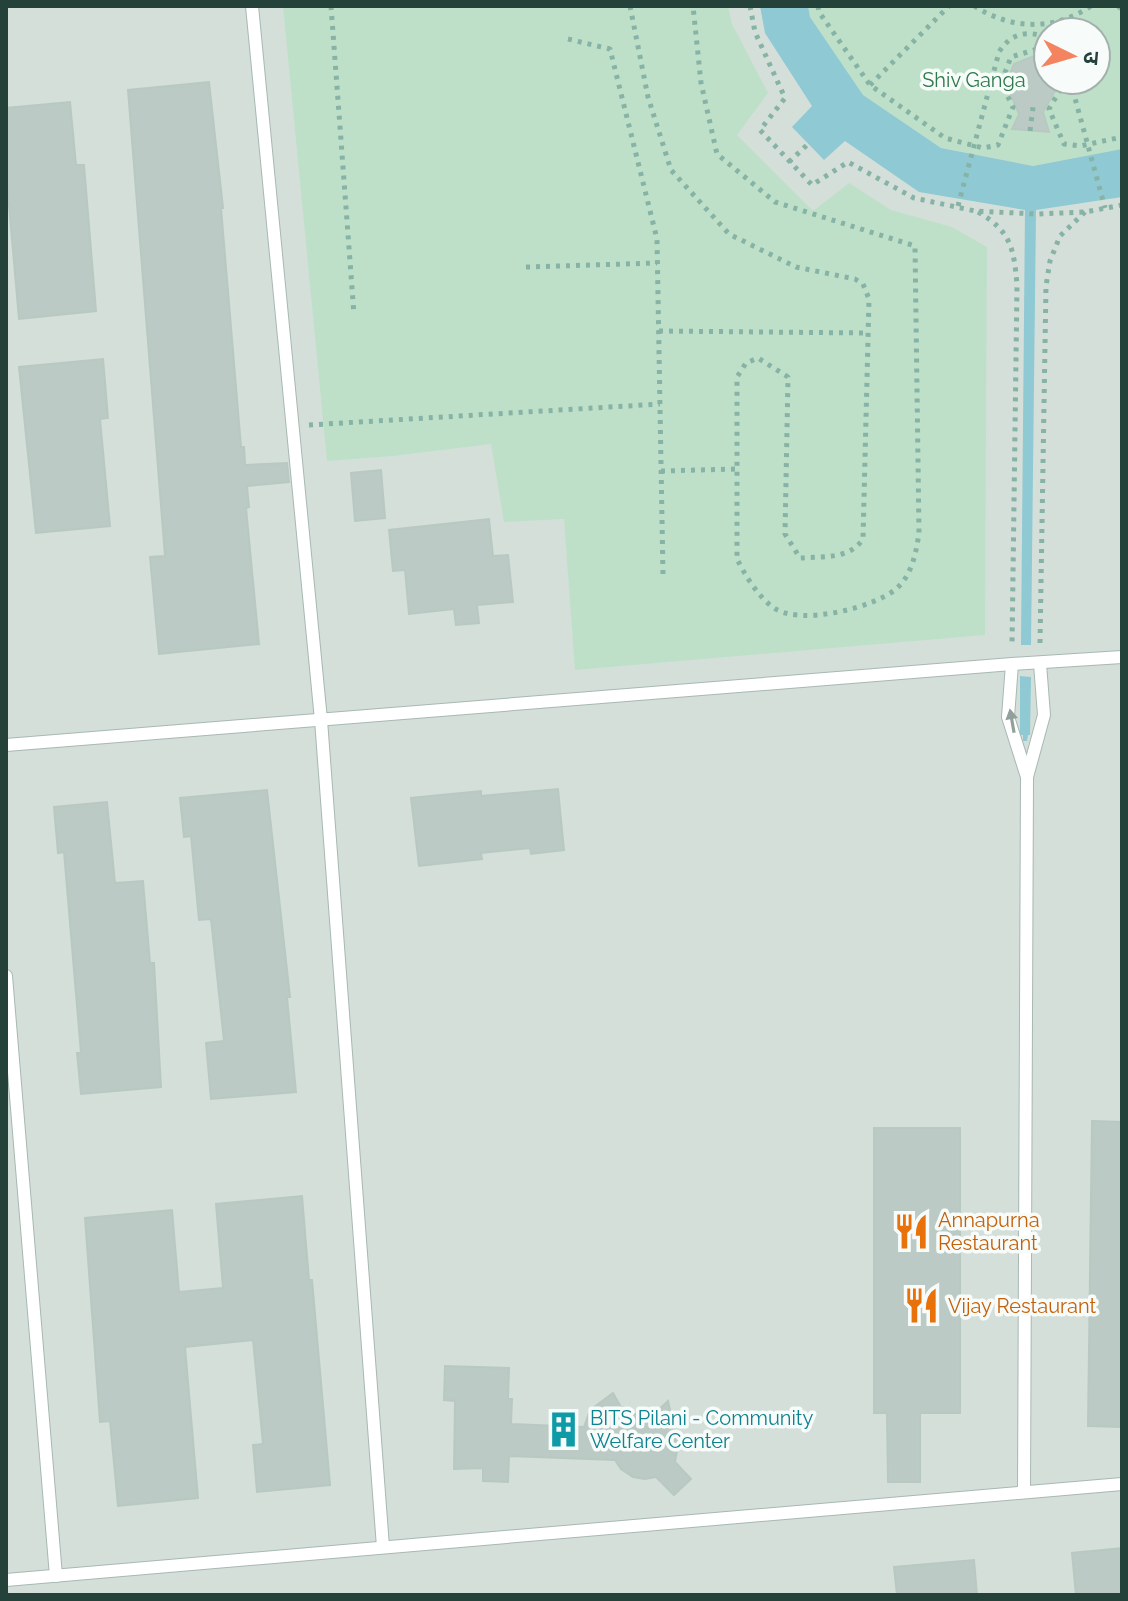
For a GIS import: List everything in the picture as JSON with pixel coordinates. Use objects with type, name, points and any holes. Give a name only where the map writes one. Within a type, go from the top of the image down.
[{"type":"lane","points":[[252,6],[321,720],[383,1547]]},
{"type":"lane","points":[[6,745],[1122,657]]},
{"type":"lane","points":[[1012,664],[1008,717],[1027,777]]},
{"type":"lane","points":[[1024,1492],[1027,777],[1044,715],[1040,664]]},
{"type":"lane","points":[[6,976],[56,1576]]},
{"type":"lane","points":[[6,1580],[1122,1484]]},
{"type":"path","points":[[331,6],[354,315]]},
{"type":"path","points":[[630,6],[648,97],[671,170],[729,234],[796,267],[855,279],[863,284],[869,299],[863,539],[857,548],[845,554],[800,558],[794,550],[785,534],[788,377],[758,358],[746,363],[737,377],[737,559],[747,577],[774,608],[799,616],[869,605],[898,588],[915,561],[919,533],[915,246],[775,202],[717,154],[701,83],[693,6]]},
{"type":"path","points":[[750,6],[755,32],[785,98],[760,130],[812,185],[848,162],[914,198],[975,211],[1037,214],[1085,212],[1122,205]]},
{"type":"path","points":[[818,6],[819,12],[870,85],[945,138],[973,146],[990,148],[998,145],[1013,107],[1001,83],[1011,57],[1032,51]]},
{"type":"path","points":[[870,85],[949,6]]},
{"type":"path","points":[[974,6],[994,19],[1033,26],[1073,18],[1091,6]]},
{"type":"path","points":[[958,206],[999,52],[1017,35],[1032,32]]},
{"type":"path","points":[[568,39],[610,49],[657,239],[663,575]]},
{"type":"path","points":[[1057,96],[1049,109],[1062,141],[1069,146],[1122,137]]},
{"type":"path","points":[[1075,96],[1105,208]]},
{"type":"path","points":[[1030,131],[1033,107]]},
{"type":"path","points":[[789,162],[807,145]]},
{"type":"path","points":[[975,211],[1007,235],[1016,273],[1012,664]]},
{"type":"path","points":[[1040,664],[1046,286],[1050,261],[1060,236],[1085,212]]},
{"type":"path","points":[[526,267],[657,263]]},
{"type":"path","points":[[659,331],[868,333]]},
{"type":"path","points":[[292,426],[660,404]]},
{"type":"path","points":[[661,471],[737,469]]},
{"type":"shaded area","points":[[6,6],[1122,6],[1122,1595],[6,1595]]},
{"type":"green space","points":[[283,6],[728,6],[732,24],[768,93],[737,135],[813,211],[849,183],[891,210],[952,227],[987,247],[985,635],[575,670],[564,519],[504,522],[491,444],[327,461]]},
{"type":"green space","name":"Shiv Ganga","points":[[808,6],[1122,6],[1122,149],[1033,166],[941,148],[863,95],[810,17]]},
{"type":"water","points":[[760,6],[808,6],[810,17],[863,95],[941,148],[1033,166],[1122,149],[1122,197],[1036,210],[1031,645],[1021,645],[1025,210],[919,192],[845,141],[824,160],[792,127],[812,106],[765,33]]},
{"type":"water","points":[[1020,676],[1031,677],[1030,735],[1027,741],[1023,741],[1023,735],[1020,735]]},
{"type":"building","points":[[1032,57],[1032,96],[1052,96],[1043,112],[1049,132],[1012,129],[1019,114],[1006,83],[1014,64]]},
{"type":"building","points":[[209,82],[223,208],[241,447],[244,447],[245,465],[287,463],[289,482],[247,486],[249,507],[246,508],[259,644],[159,654],[150,557],[165,556],[128,90]]},
{"type":"building","points":[[70,102],[76,165],[84,165],[96,311],[19,319],[6,171],[6,108]]},
{"type":"building","points":[[103,359],[108,418],[100,419],[110,526],[36,533],[19,367]]},
{"type":"building","points":[[381,470],[385,518],[355,521],[351,473]]},
{"type":"building","points":[[489,519],[493,556],[508,555],[513,602],[477,605],[479,623],[456,625],[454,609],[409,614],[405,570],[393,571],[389,530]]},
{"type":"building","points":[[558,789],[564,850],[531,854],[530,848],[481,853],[482,859],[419,866],[411,798],[481,791],[481,796]]},
{"type":"building","points":[[267,790],[290,997],[287,997],[296,1092],[211,1099],[206,1043],[224,1041],[211,919],[199,920],[191,836],[184,837],[180,798]]},
{"type":"building","points":[[107,802],[115,883],[143,881],[150,963],[154,963],[161,1087],[81,1094],[77,1053],[81,1053],[64,852],[58,853],[54,807]]},
{"type":"building","points":[[1092,1121],[1122,1122],[1122,1427],[1088,1426]]},
{"type":"building","points":[[874,1128],[960,1128],[960,1413],[920,1413],[920,1482],[888,1482],[887,1413],[874,1413]]},
{"type":"building","points":[[302,1196],[330,1485],[257,1492],[253,1445],[263,1444],[253,1340],[185,1347],[198,1498],[118,1506],[110,1421],[100,1422],[85,1218],[172,1210],[179,1292],[223,1288],[216,1204]]},
{"type":"building","name":"BITS Pilani - Community Welfare Center","points":[[445,1366],[509,1368],[511,1424],[584,1427],[590,1410],[613,1393],[626,1416],[645,1412],[654,1414],[668,1401],[678,1445],[675,1462],[691,1479],[674,1495],[656,1477],[633,1477],[621,1469],[615,1460],[509,1456],[508,1482],[483,1481],[483,1468],[454,1469],[455,1401],[444,1400]]},
{"type":"building","points":[[1122,1548],[1122,1595],[1076,1595],[1072,1553]]},
{"type":"building","points":[[974,1560],[977,1595],[897,1595],[894,1567]]},
{"type":"place","name":"Annapurna Restaurant","points":[[912,1232]]},
{"type":"place","name":"Vijay Restaurant","points":[[922,1306]]},
{"type":"place","name":"BITS Pilani - Community Welfare Center","points":[[564,1430]]}]
